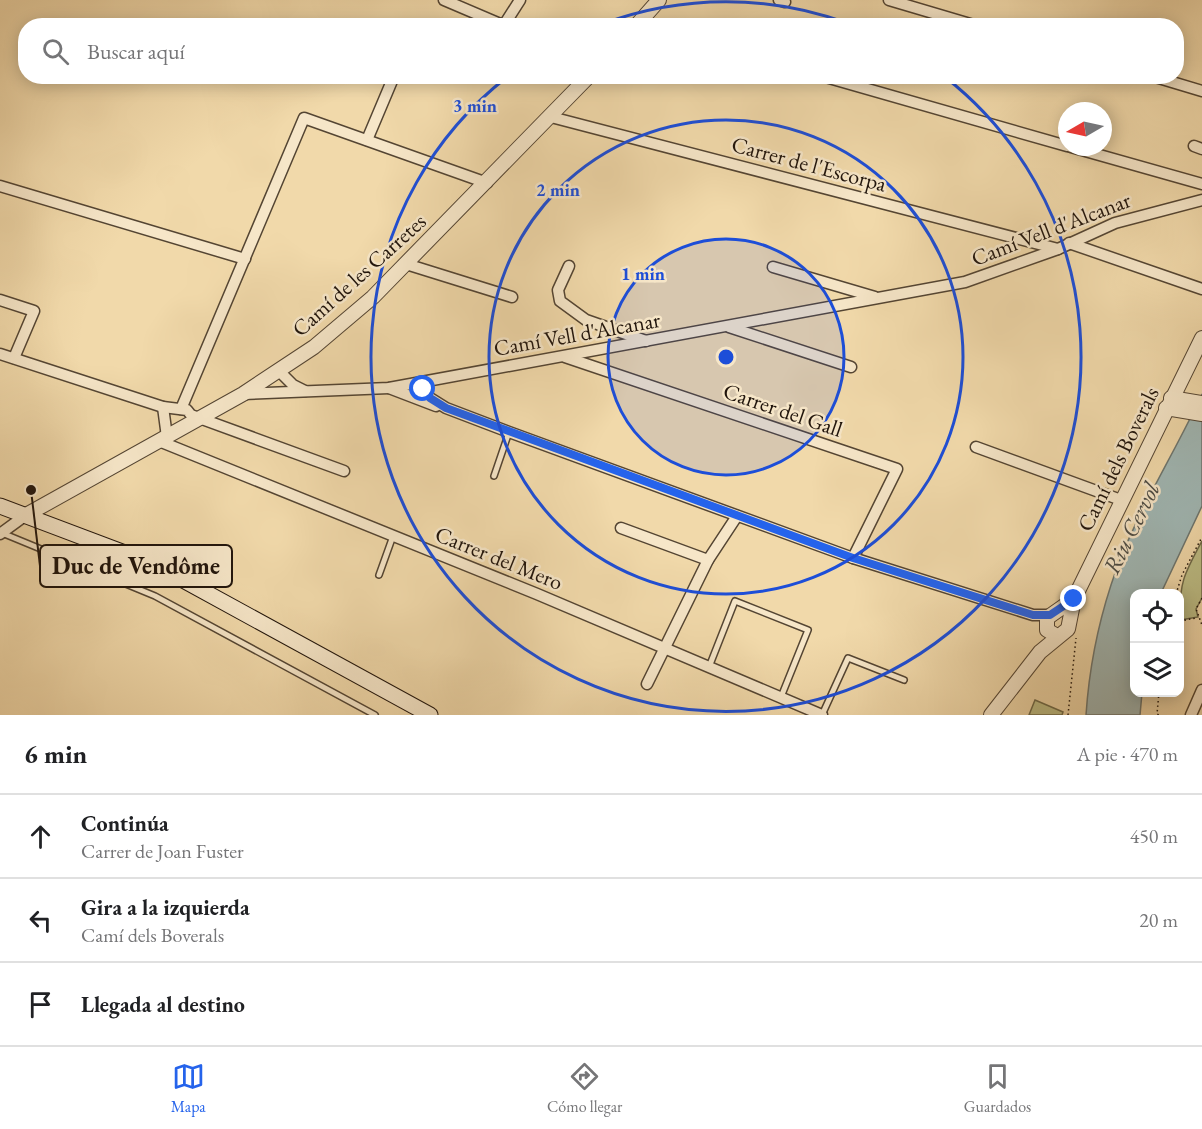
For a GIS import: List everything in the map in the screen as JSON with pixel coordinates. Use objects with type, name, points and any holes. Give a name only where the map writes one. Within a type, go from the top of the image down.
[{"type":"main road","points":[[0,506],[174,575],[439,715]]},
{"type":"main road","points":[[386,689],[430,715]]},
{"type":"street","points":[[444,0],[487,18]]},
{"type":"street","points":[[508,18],[520,0]]},
{"type":"street","points":[[643,18],[659,0]]},
{"type":"street","points":[[889,0],[950,18]]},
{"type":"street","points":[[367,140],[391,84]]},
{"type":"street","name":"Camí de les Carretes","points":[[0,533],[26,515],[282,374],[373,297],[488,183],[582,84]]},
{"type":"street","points":[[850,84],[1058,143]]},
{"type":"street","points":[[1179,84],[1202,91]]},
{"type":"street","name":"Carrer de l'Escorpa","points":[[551,117],[1058,249]]},
{"type":"street","points":[[181,409],[304,118],[488,183]]},
{"type":"street","points":[[1104,156],[1202,184]]},
{"type":"street","points":[[0,186],[245,259]]},
{"type":"street","name":"Camí Vell d'Alcanar","points":[[243,394],[389,388],[965,282],[1058,249],[1115,224],[1202,200]]},
{"type":"street","points":[[1069,243],[1202,289]]},
{"type":"street","points":[[406,264],[512,297]]},
{"type":"street","points":[[569,266],[558,290],[560,302],[586,320],[647,341]]},
{"type":"street","name":"Camí Vell d'Alcanar","points":[[773,267],[878,298]]},
{"type":"street","points":[[0,300],[34,311],[14,358]]},
{"type":"street","points":[[726,326],[851,367]]},
{"type":"street","name":"Camí dels Boverals","points":[[991,715],[1040,652],[1054,623],[1074,599],[1121,500],[1175,404],[1202,338]]},
{"type":"street","points":[[0,354],[163,407],[181,409],[344,471]]},
{"type":"street","name":"Carrer del Gall","points":[[562,356],[897,469],[853,558]]},
{"type":"street","points":[[281,393],[274,387],[282,374],[305,391]]},
{"type":"street","points":[[433,380],[431,387],[446,408]]},
{"type":"street","points":[[416,383],[430,398],[446,408]]},
{"type":"street","points":[[416,383],[425,403]]},
{"type":"street","points":[[389,388],[853,558],[1054,623]]},
{"type":"street","points":[[1175,404],[1202,403]]},
{"type":"street","points":[[1175,404],[1202,414]]},
{"type":"street","points":[[163,407],[163,439]]},
{"type":"street","name":"Carrer del Mero","points":[[163,439],[822,715]]},
{"type":"street","points":[[976,447],[1121,500]]},
{"type":"street","points":[[647,684],[708,560],[737,516]]},
{"type":"street","points":[[621,528],[708,560]]},
{"type":"street","points":[[1191,715],[1202,690]]},
{"type":"street","points":[[996,715],[1006,695]]},
{"type":"lane","points":[[494,476],[509,432]]},
{"type":"lane","points":[[0,533],[155,596],[375,715]]},
{"type":"lane","points":[[379,575],[393,536]]},
{"type":"lane","points":[[709,667],[735,601],[808,630],[781,698]]},
{"type":"lane","name":"Carrer del Mero","points":[[822,715],[848,658],[904,680]]},
{"type":"path","points":[[1178,589],[1182,575],[1202,537]]},
{"type":"path","points":[[1202,598],[1196,609],[1202,625]]},
{"type":"path","points":[[1184,620],[1198,618]]},
{"type":"path","points":[[1068,715],[1076,635]]},
{"type":"path","points":[[1159,697],[1157,714],[1159,715]]},
{"type":"green space","points":[[1202,541],[1202,598],[1196,609],[1198,617],[1184,619],[1184,589],[1182,589],[1191,562]]},
{"type":"green space","points":[[1035,700],[1063,712],[1062,715],[1029,715]]},
{"type":"water","points":[[1202,394],[1202,506],[1163,589],[1130,589],[1130,697],[1142,697],[1140,715],[1086,715],[1089,682],[1098,633],[1120,560],[1141,512]]},
{"type":"place","name":"Duc de Vendôme","points":[[31,490]]},
{"type":"route","points":[[423,389],[430,398],[446,408],[853,558],[1033,615],[1050,615],[1058,612],[1074,599]]},
{"type":"water label","name":"Riu Cervol","points":[[1131,528]]}]
